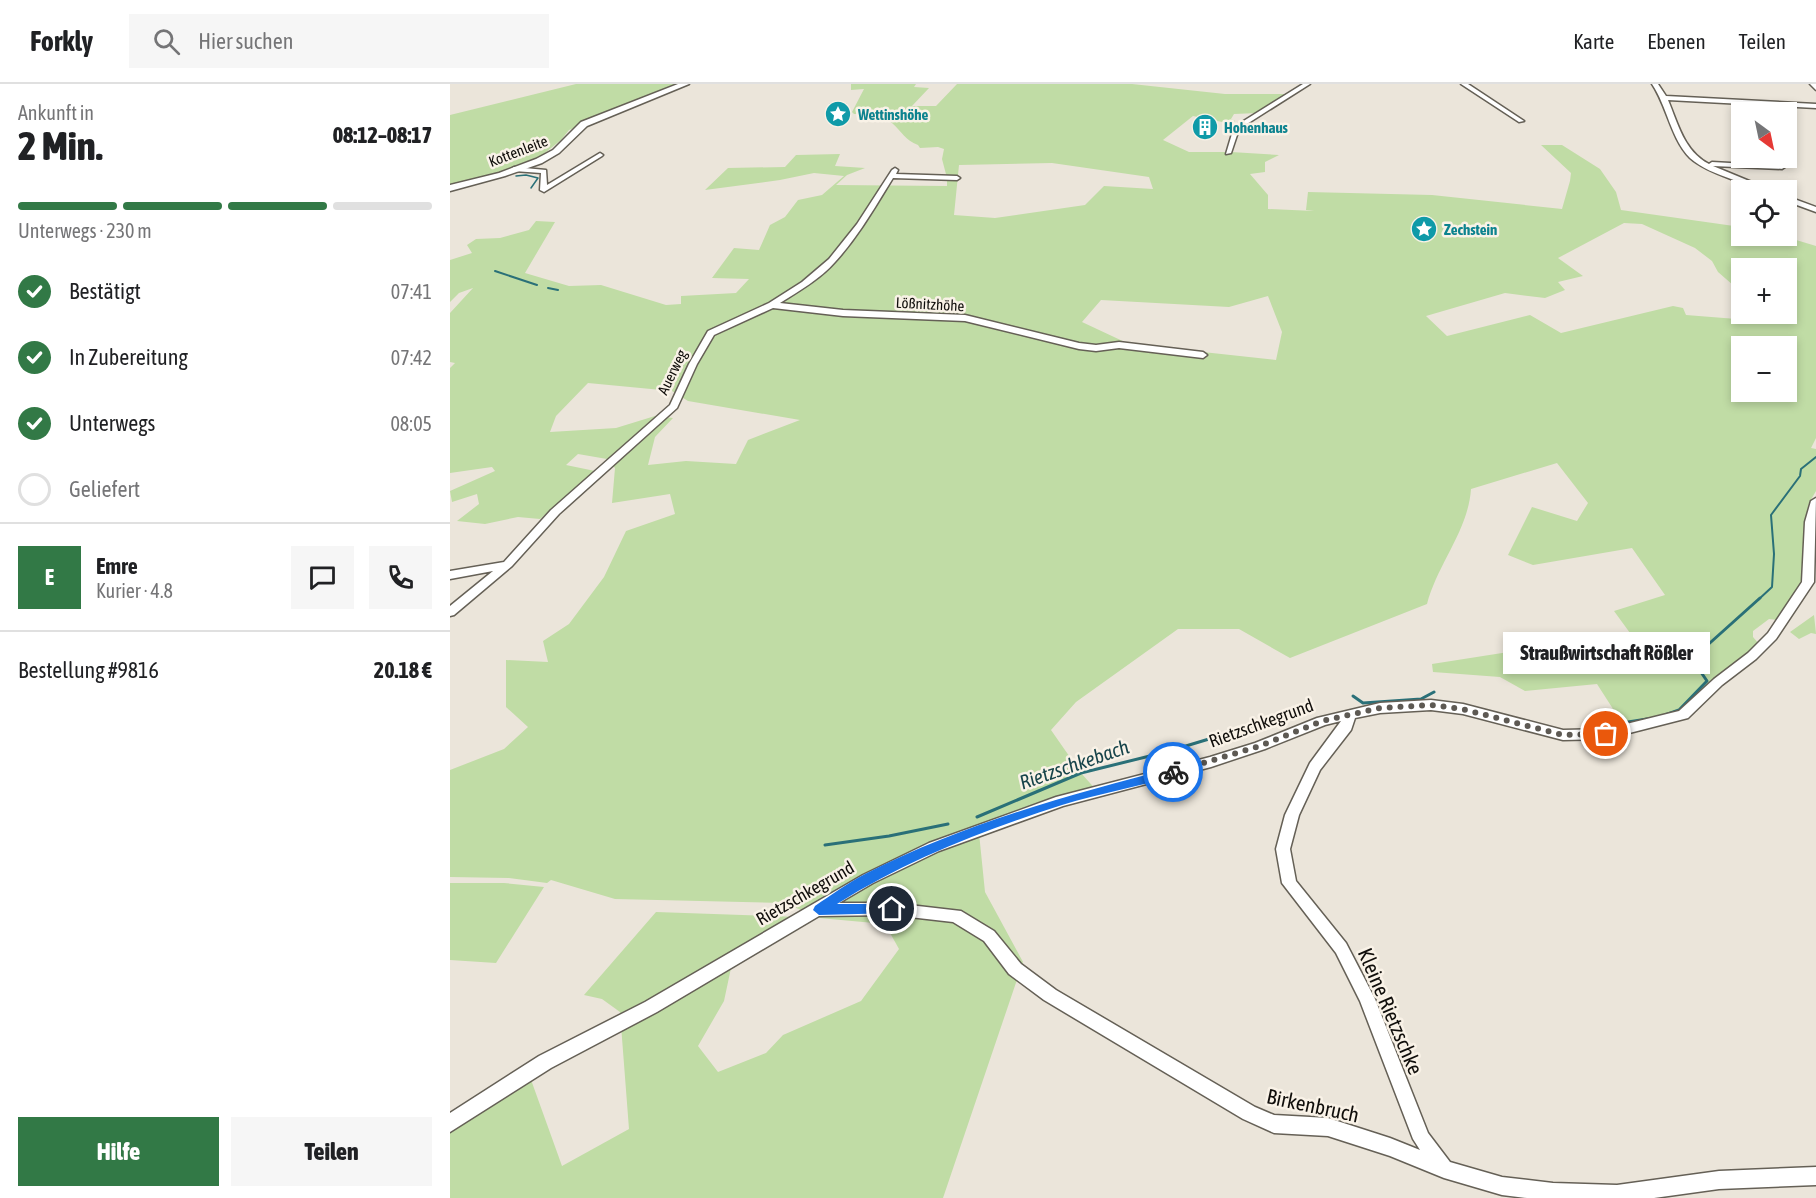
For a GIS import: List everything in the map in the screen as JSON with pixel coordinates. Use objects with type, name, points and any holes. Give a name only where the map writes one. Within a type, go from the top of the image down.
[{"type":"street","name":"Kottenleite","points":[[450,188],[514,170],[554,154],[564,145],[571,132],[584,124],[685,84]]},
{"type":"street","points":[[1228,153],[1236,128],[1307,84]]},
{"type":"street","points":[[1464,84],[1521,121]]},
{"type":"street","points":[[1655,84],[1665,98],[1688,153],[1705,164],[1743,180]]},
{"type":"street","points":[[1665,98],[1816,106]]},
{"type":"street","points":[[514,170],[544,171],[543,183],[558,182],[600,155]]},
{"type":"street","points":[[1705,164],[1731,165]]},
{"type":"street","name":"Auerweg","points":[[450,612],[508,564],[555,512],[673,406],[711,333],[772,305],[805,284],[832,261],[860,225],[893,173],[957,178]]},
{"type":"street","points":[[1797,202],[1816,210]]},
{"type":"street","name":"Lößnitzhöhe","points":[[772,305],[843,313],[965,318],[1079,346],[1096,348],[1119,345],[1203,355]]},
{"type":"street","name":"Rietzschkegrund","points":[[450,1123],[545,1062],[651,1007],[749,948],[819,910],[868,879],[934,847],[1061,801],[1211,762],[1260,746],[1322,721],[1380,708],[1431,705],[1462,709],[1563,735],[1606,734],[1683,715],[1772,636],[1808,582],[1810,522],[1816,501]]},
{"type":"street","points":[[450,575],[508,564]]},
{"type":"street","name":"Kleine Rietzschke","points":[[1350,714],[1346,727],[1315,767],[1292,815],[1283,849],[1289,882],[1341,948],[1367,999],[1422,1139],[1444,1169]]},
{"type":"street","name":"Birkenbruch","points":[[819,910],[892,909],[956,916],[989,936],[1015,969],[1050,995],[1249,1113],[1274,1124],[1328,1127],[1390,1147],[1444,1169],[1502,1186],[1582,1194],[1617,1194],[1719,1180],[1816,1176]]},
{"type":"green space","points":[[576,84],[681,84],[569,130],[561,140],[535,161],[450,187],[450,115]]},
{"type":"green space","points":[[851,84],[916,84],[914,87],[929,88],[912,106],[936,106],[957,84],[1132,84],[1225,94],[1287,94],[1258,113],[1234,114],[1231,119],[1235,121],[1232,124],[1193,116],[1163,140],[1189,152],[1279,155],[1265,162],[1265,172],[1250,174],[1268,195],[1268,209],[1314,211],[1306,210],[1308,192],[1432,195],[1562,209],[1571,173],[1541,145],[1562,145],[1600,169],[1616,192],[1621,210],[1731,226],[1731,246],[1797,246],[1797,240],[1816,246],[1816,438],[1811,448],[1816,449],[1816,491],[1809,503],[1805,523],[1804,579],[1778,620],[1769,619],[1753,631],[1753,637],[1759,644],[1687,706],[1669,715],[1624,726],[1597,684],[1525,691],[1500,677],[1433,672],[1432,664],[1630,633],[1614,611],[1665,595],[1632,548],[1533,565],[1508,555],[1532,507],[1577,521],[1588,503],[1557,463],[1471,489],[1469,504],[1459,533],[1438,575],[1427,604],[1290,658],[1239,629],[1178,629],[1076,702],[1051,730],[1081,773],[1098,792],[979,833],[985,892],[1023,962],[943,1198],[450,1198],[450,1131],[530,1077],[562,1166],[629,1129],[620,1012],[602,999],[584,995],[656,912],[799,917],[731,968],[724,1001],[698,1046],[718,1072],[766,1053],[783,1035],[861,1001],[899,949],[885,924],[819,918],[785,903],[615,899],[551,880],[547,883],[509,878],[450,877],[450,770],[504,749],[528,727],[506,707],[506,660],[548,662],[543,641],[569,624],[604,577],[626,531],[675,514],[670,494],[612,503],[615,468],[607,459],[578,454],[566,465],[595,471],[540,519],[518,517],[485,524],[457,521],[479,504],[477,494],[452,502],[450,491],[495,471],[492,467],[450,473],[450,368],[455,363],[450,362],[450,313],[473,288],[459,293],[450,302],[450,260],[472,253],[467,245],[476,239],[500,238],[529,230],[536,221],[555,222],[525,273],[569,286],[601,285],[666,305],[681,304],[681,296],[736,293],[749,279],[712,278],[734,248],[759,250],[770,225],[785,217],[798,200],[822,195],[844,176],[814,173],[705,190],[728,168],[785,167],[796,155],[840,154],[835,166],[865,168],[847,175],[836,185],[947,186],[942,159],[944,149],[920,148],[884,117],[852,112],[864,89],[851,90]],"holes":[[[1052,163],[1149,177],[1153,189],[1104,186],[1085,205],[995,218],[954,215],[959,165]],[[1624,223],[1642,224],[1695,248],[1712,261],[1718,272],[1731,283],[1731,258],[1797,258],[1797,324],[1731,324],[1731,319],[1686,315],[1683,308],[1673,306],[1561,333],[1530,315],[1447,336],[1426,316],[1505,293],[1545,298],[1565,290],[1558,282],[1583,276],[1558,258]],[[1268,296],[1282,332],[1276,360],[1129,344],[1082,322],[1101,300],[1229,307]],[[588,383],[672,391],[688,401],[800,420],[748,440],[736,464],[686,461],[648,465],[655,437],[673,418],[655,416],[616,428],[550,432],[556,416]]]},
{"type":"green space","points":[[1814,615],[1816,634],[1811,633],[1799,639],[1790,632]]},
{"type":"green space","points":[[450,883],[504,883],[544,887],[496,963],[450,960]]},
{"type":"waterway","points":[[516,176],[526,175],[538,178],[531,188]]},
{"type":"waterway","points":[[495,271],[537,285]]},
{"type":"waterway","points":[[548,288],[558,290]]},
{"type":"waterway","name":"Rietzschkebach","points":[[1758,600],[1772,587],[1774,554],[1771,515],[1800,476],[1801,469],[1816,457]]},
{"type":"waterway","name":"Rietzschkebach","points":[[1665,715],[1679,710],[1707,681],[1692,659],[1760,598]]},
{"type":"waterway","name":"Rietzschkebach","points":[[1353,696],[1363,703],[1421,699],[1434,692]]},
{"type":"waterway","name":"Rietzschkebach","points":[[1628,722],[1647,719]]},
{"type":"waterway","name":"Rietzschkebach","points":[[977,817],[1081,773],[1166,752],[1252,726]]},
{"type":"waterway","name":"Rietzschkebach","points":[[825,845],[889,836],[948,824]]},
{"type":"way so far","points":[[1173,772],[1260,746],[1322,721],[1380,708],[1431,705],[1462,709],[1563,735],[1606,734]]},
{"type":"place","name":"Wettinshöhe","points":[[838,114]]},
{"type":"place","name":"Hohenhaus","points":[[1205,127]]},
{"type":"place","name":"Zechstein","points":[[1424,229]]},
{"type":"place","name":"Straußwirtschaft Rößler","points":[[1606,734]]},
{"type":"route","points":[[892,909],[819,910],[897,863],[934,847],[959,840],[1061,801],[1173,772]]}]
